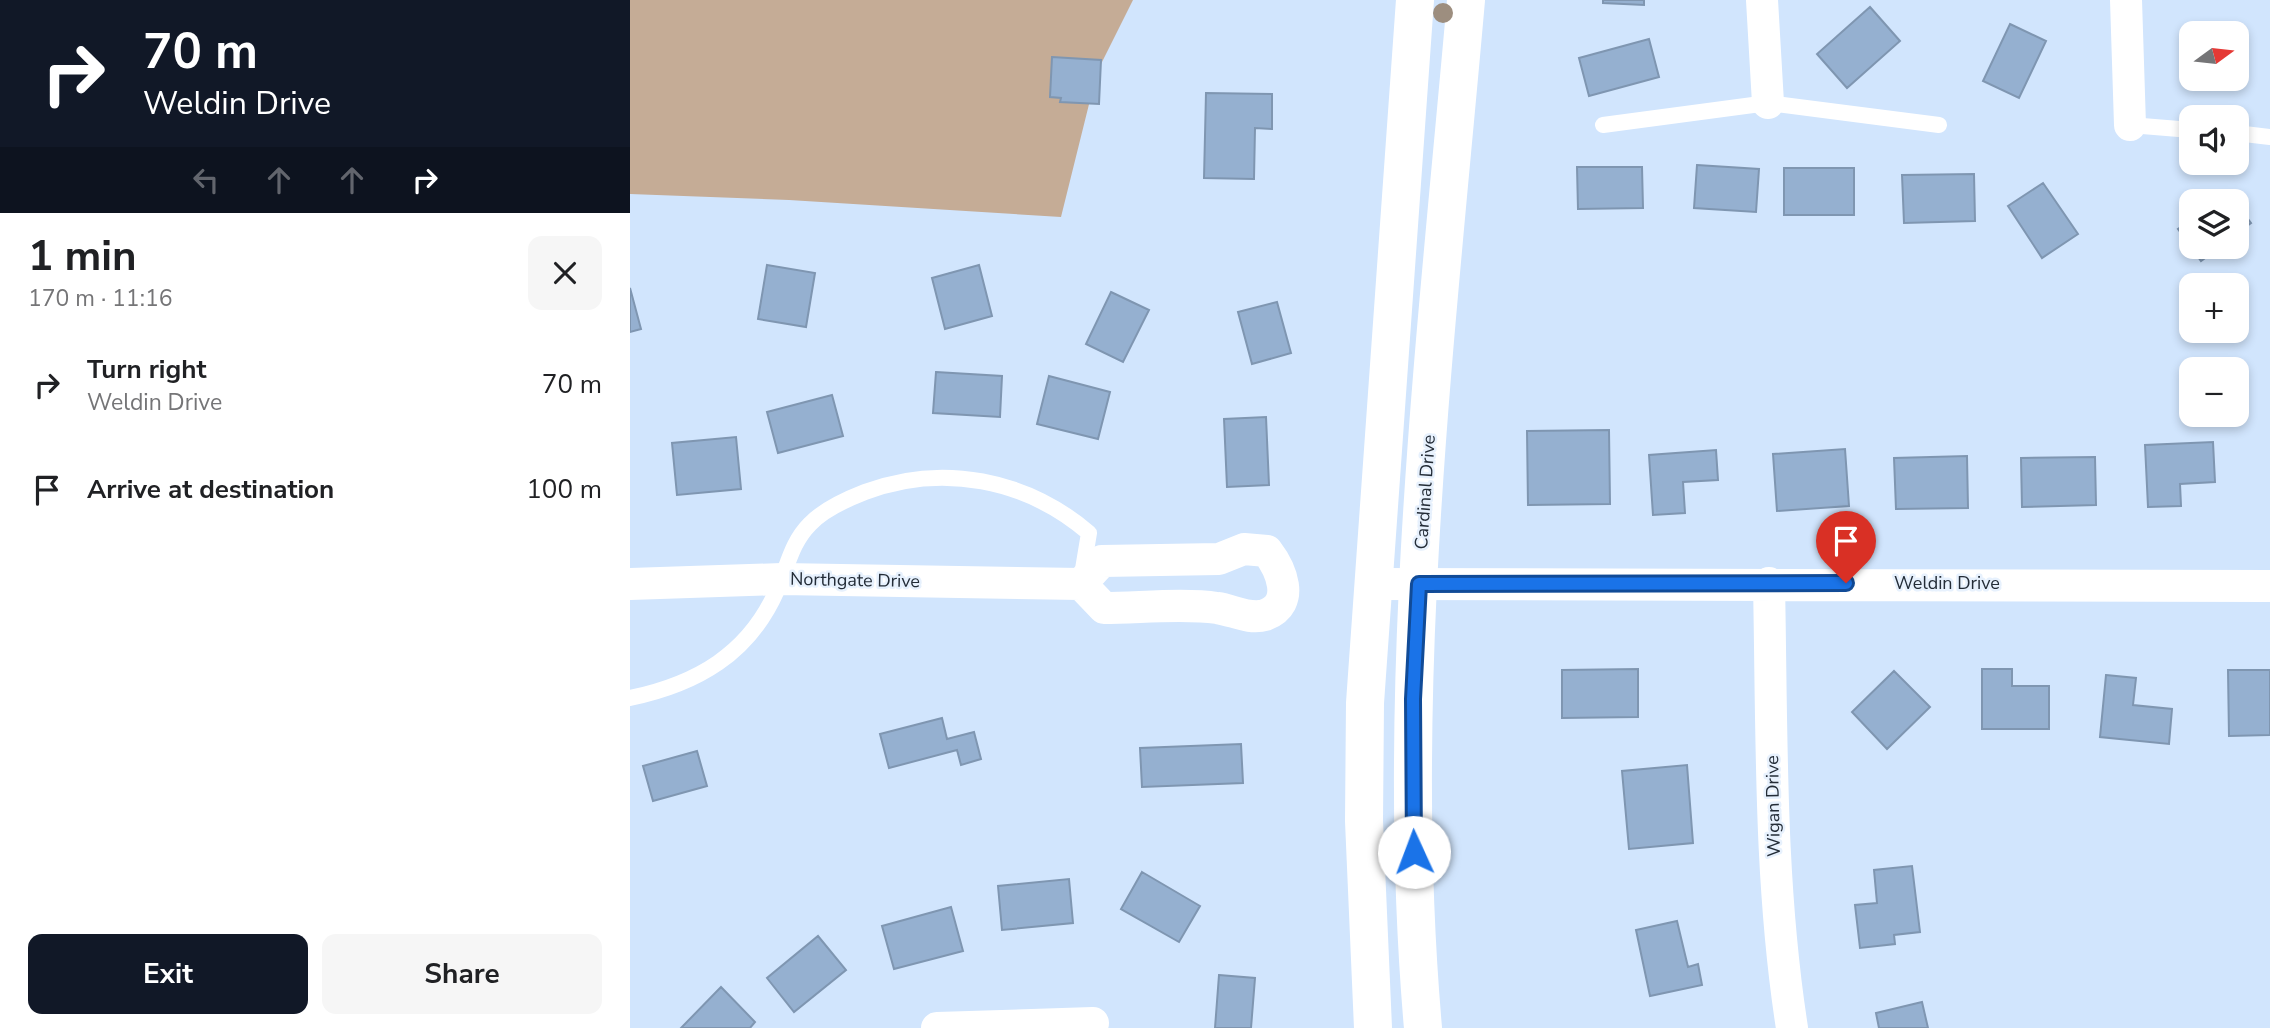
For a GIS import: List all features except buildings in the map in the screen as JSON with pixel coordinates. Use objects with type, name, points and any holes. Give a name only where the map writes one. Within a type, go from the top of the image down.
[{"type":"main road","points":[[1373,1028],[1364,821],[1364,703],[1415,0]]},
{"type":"main road","name":"Cardinal Drive","points":[[1423,1028],[1413,827],[1413,699],[1429,429],[1466,0]]},
{"type":"street","points":[[1762,0],[1768,103]]},
{"type":"street","points":[[2126,0],[2130,125]]},
{"type":"street","points":[[1244,548],[1267,551],[1279,567],[1284,586],[1279,603],[1266,614],[1245,615],[1217,608],[1104,608],[1081,584],[1102,561],[1219,559],[1244,548]]},
{"type":"street","name":"Northgate Drive","points":[[630,584],[782,579],[1081,584]]},
{"type":"street","name":"Wigan Drive","points":[[1769,583],[1774,874],[1782,966],[1792,1028]]},
{"type":"street","name":"Weldin Drive","points":[[1371,584],[2270,586]]},
{"type":"street","points":[[937,1028],[1093,1023]]},
{"type":"lane","points":[[1603,125],[1768,103],[1939,125]]},
{"type":"lane","points":[[2130,125],[2179,129]]},
{"type":"lane","points":[[2249,135],[2270,137]]},
{"type":"lane","points":[[630,698],[655,693],[694,678],[723,662],[752,633],[771,604],[789,555],[812,521],[847,499],[888,484],[927,477],[952,477],[1009,486],[1042,500],[1073,519],[1089,533],[1081,584]]},
{"type":"shaded area","points":[[630,0],[1133,0],[1097,72],[1061,217],[789,200],[630,194]]},
{"type":"route","points":[[1414,852],[1413,699],[1419,584],[1846,583]]}]
